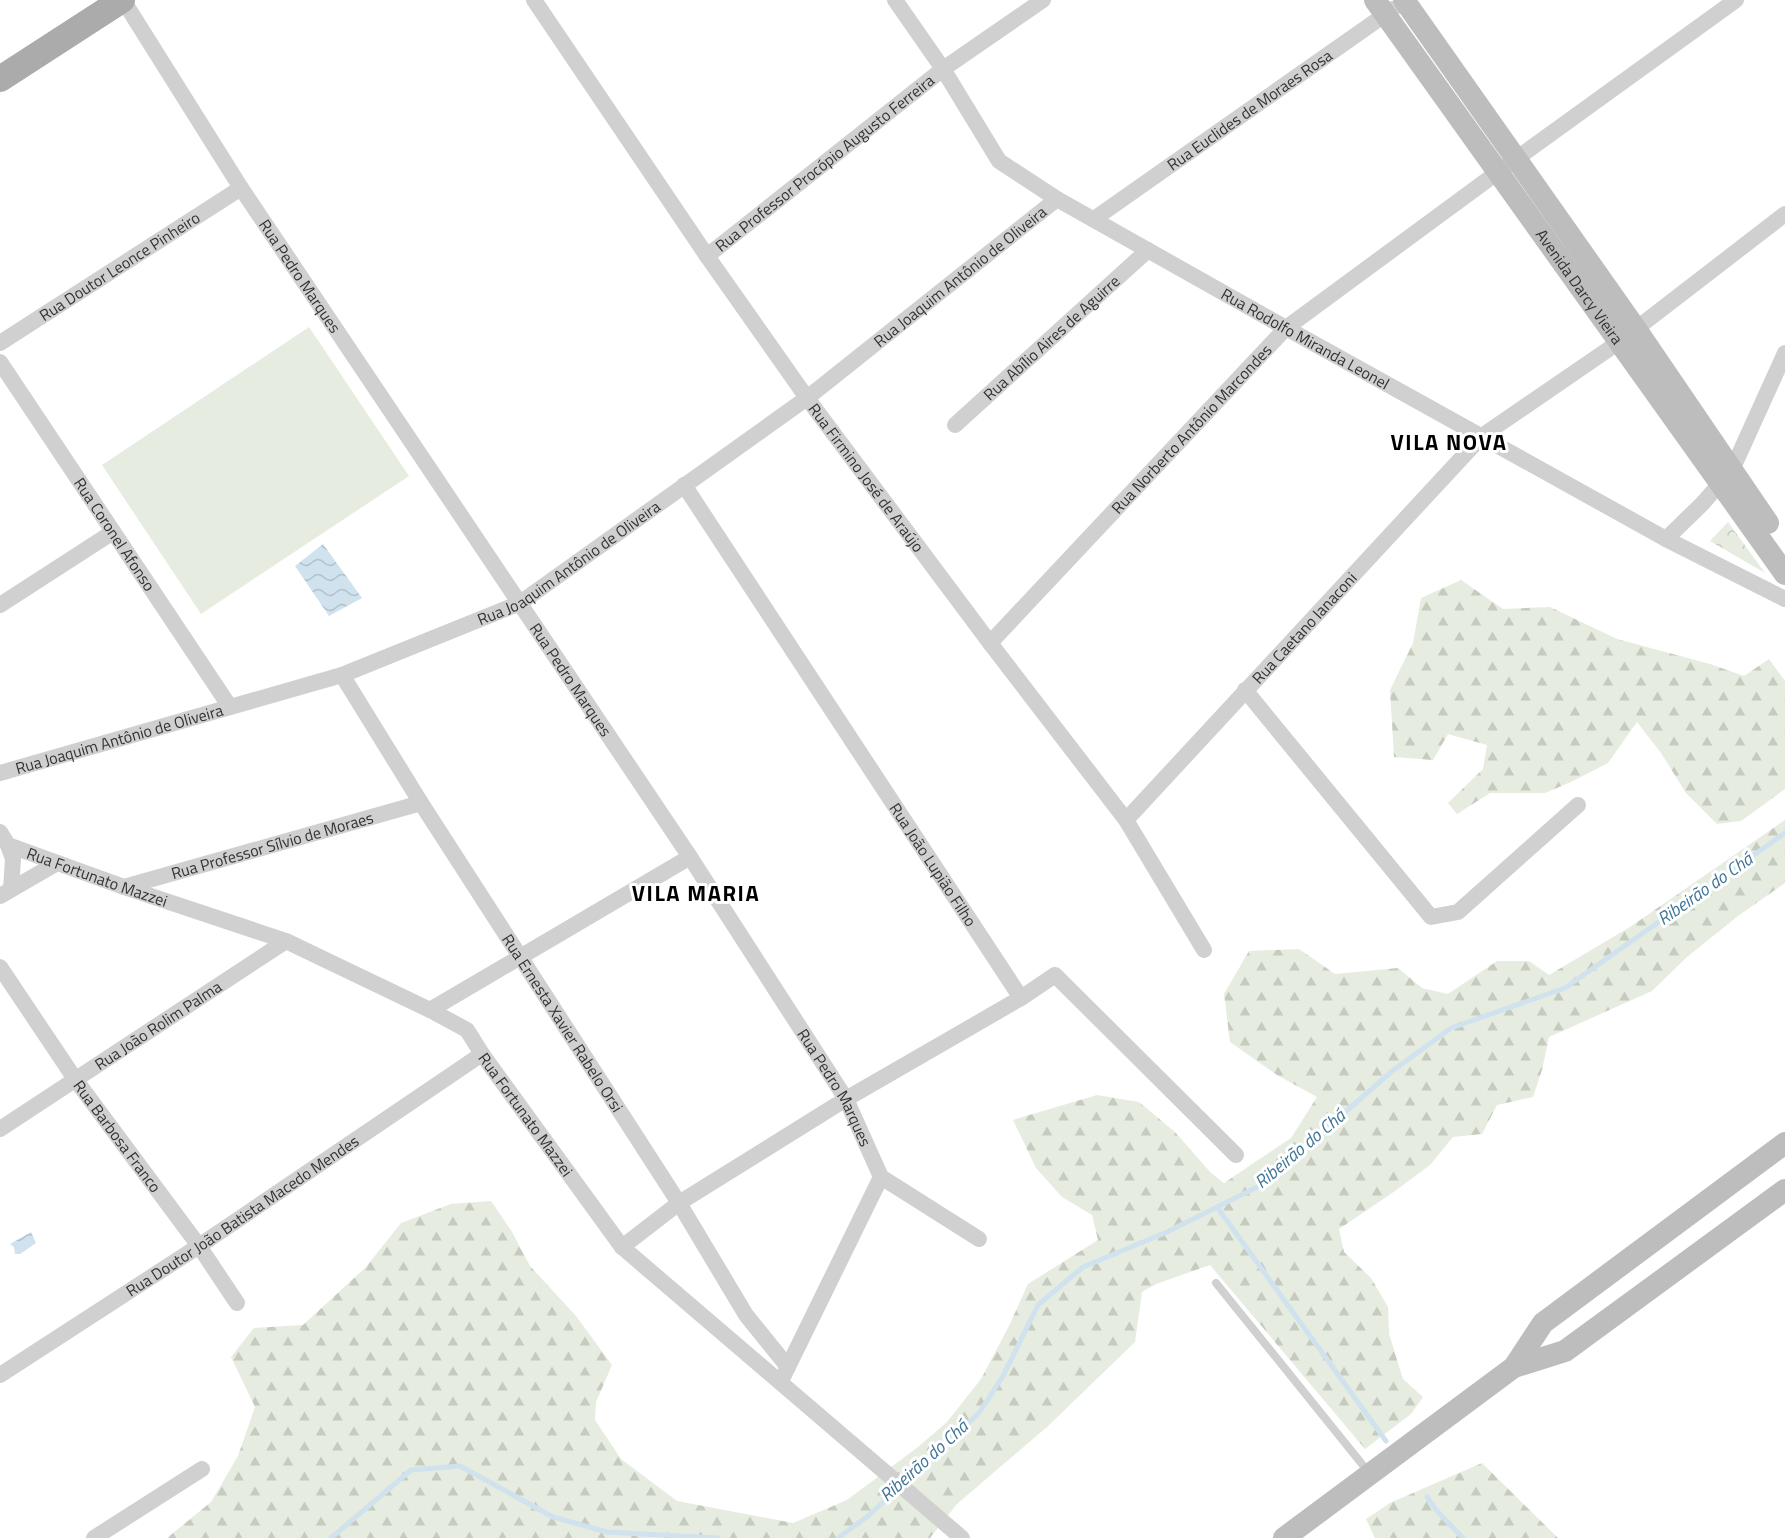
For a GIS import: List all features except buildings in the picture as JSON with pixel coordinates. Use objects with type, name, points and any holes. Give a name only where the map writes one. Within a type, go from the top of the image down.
[{"type":"main road","points":[[0,79],[123,0]]},
{"type":"main road","name":"Avenida Darcy Vieira","points":[[1405,0],[1517,158],[1628,336],[1727,477],[1785,550]]},
{"type":"main road","name":"Avenida Darcy Vieira","points":[[1380,7],[1498,172],[1628,336]]},
{"type":"main road","name":"Avenida Darcy Vieira","points":[[1727,477],[1785,574]]},
{"type":"main road","points":[[1514,1368],[1543,1323],[1785,1143]]},
{"type":"main road","points":[[1284,1538],[1514,1368],[1565,1352],[1782,1198]]},
{"type":"street","name":"Rua Pedro Marques","points":[[123,0],[241,188],[690,857],[846,1099],[881,1177]]},
{"type":"street","name":"Rua Firmino José de Araújo","points":[[534,0],[707,256],[807,398],[1126,820],[1204,950]]},
{"type":"street","name":"Rua Rodolfo Miranda Leonel","points":[[896,0],[943,69],[999,161],[1057,199],[1286,328],[1666,539],[1785,599]]},
{"type":"street","name":"Rua Professor Procópio Augusto Ferreira","points":[[707,256],[943,69],[1043,0]]},
{"type":"street","name":"Rua Euclides de Moraes Rosa","points":[[1094,219],[1380,7],[1405,0]]},
{"type":"street","name":"Rua Norberto Antônio Marcondes","points":[[990,643],[1286,328],[1736,0]]},
{"type":"street","name":"Rua Doutor Leonce Pinheiro","points":[[0,343],[241,188]]},
{"type":"street","name":"Rua Joaquim Antônio de Oliveira","points":[[0,773],[342,675],[520,603],[807,398],[1057,199]]},
{"type":"street","name":"Rua Caetano Ianaconi","points":[[1126,820],[1482,436],[1628,336],[1785,214]]},
{"type":"street","name":"Rua Abílio Aires de Aguirre","points":[[955,425],[1148,250]]},
{"type":"street","points":[[1666,539],[1727,477],[1785,353]]},
{"type":"street","name":"Rua Coronel Afonso","points":[[0,362],[230,707]]},
{"type":"street","name":"Rua João Lupião Filho","points":[[684,485],[1022,998]]},
{"type":"street","points":[[0,604],[113,532]]},
{"type":"street","name":"Rua Ernesta Xavier Rabelo Orsi","points":[[342,675],[679,1203],[784,1374]]},
{"type":"street","points":[[1245,690],[1431,917],[1458,912],[1578,805]]},
{"type":"street","name":"Rua Professor Sílvio de Moraes","points":[[124,888],[421,802]]},
{"type":"street","points":[[4,838],[13,859],[6,893]]},
{"type":"street","name":"Rua Fortunato Mazzei","points":[[4,838],[57,863],[124,888],[286,941],[467,1030],[622,1247],[784,1374],[880,1467],[962,1538]]},
{"type":"street","points":[[430,1010],[690,857]]},
{"type":"street","points":[[6,893],[57,863]]},
{"type":"street","name":"Rua João Rolim Palma","points":[[0,1129],[286,941]]},
{"type":"street","name":"Rua Barbosa Franco","points":[[0,967],[75,1079],[199,1246],[237,1303]]},
{"type":"street","points":[[622,1247],[679,1203],[846,1099],[1022,998],[1055,975],[1236,1155]]},
{"type":"street","name":"Rua Doutor João Batista Macedo Mendes","points":[[0,1375],[199,1246],[482,1054]]},
{"type":"street","points":[[784,1374],[881,1177],[979,1239]]},
{"type":"street","points":[[94,1538],[202,1469]]},
{"type":"lane","points":[[1216,1283],[1370,1474]]},
{"type":"green space","points":[[309,327],[409,476],[201,614],[102,465]]},
{"type":"green space","points":[[1728,522],[1765,573],[1710,541]]},
{"type":"green space","points":[[1461,580],[1503,609],[1550,607],[1617,639],[1710,664],[1744,676],[1769,659],[1785,681],[1785,789],[1741,821],[1717,824],[1686,793],[1661,753],[1637,722],[1608,763],[1573,781],[1545,793],[1490,793],[1457,814],[1448,803],[1483,769],[1487,745],[1448,734],[1433,760],[1394,757],[1390,690],[1413,643],[1421,598]]},
{"type":"green space","points":[[1785,820],[1785,883],[1738,916],[1687,957],[1652,991],[1549,1037],[1533,1097],[1497,1105],[1482,1134],[1453,1137],[1430,1165],[1339,1229],[1344,1252],[1371,1278],[1388,1307],[1389,1334],[1403,1379],[1423,1397],[1411,1414],[1365,1449],[1210,1265],[1156,1284],[1142,1292],[1135,1342],[1047,1427],[957,1504],[930,1538],[167,1538],[211,1502],[238,1456],[255,1407],[231,1357],[254,1328],[303,1325],[366,1267],[401,1223],[451,1204],[491,1201],[512,1232],[530,1266],[576,1316],[612,1365],[596,1402],[595,1420],[621,1459],[677,1501],[793,1523],[847,1500],[918,1447],[947,1422],[981,1379],[1028,1284],[1098,1240],[1092,1215],[1062,1197],[1036,1168],[1013,1120],[1097,1095],[1139,1102],[1175,1132],[1210,1172],[1224,1183],[1291,1138],[1317,1097],[1277,1075],[1230,1042],[1224,994],[1249,951],[1299,949],[1335,974],[1398,968],[1422,988],[1448,994],[1497,961],[1529,961],[1549,975],[1630,927]]},
{"type":"green space","points":[[1482,1463],[1558,1538],[1375,1538],[1366,1519],[1390,1503]]},
{"type":"water","points":[[323,544],[362,598],[329,616],[295,566]]},
{"type":"water","points":[[31,1232],[36,1243],[20,1254],[15,1254],[14,1247],[10,1244]]},
{"type":"waterway","name":"Ribeirão do Chá","points":[[838,1538],[868,1516],[979,1413],[1003,1376],[1038,1305],[1083,1267],[1167,1232],[1263,1184],[1391,1072],[1451,1028],[1565,988],[1785,833]]},
{"type":"waterway","points":[[1217,1207],[1386,1441]]},
{"type":"waterway","name":"Ribeirão do Chá","points":[[331,1538],[411,1470],[460,1466],[553,1517],[607,1532],[718,1538]]},
{"type":"waterway","points":[[1427,1497],[1436,1510],[1463,1538]]},
{"type":"district","name":"VILA NOVA","points":[[1449,442]]},
{"type":"district","name":"VILA MARIA","points":[[696,893]]}]
